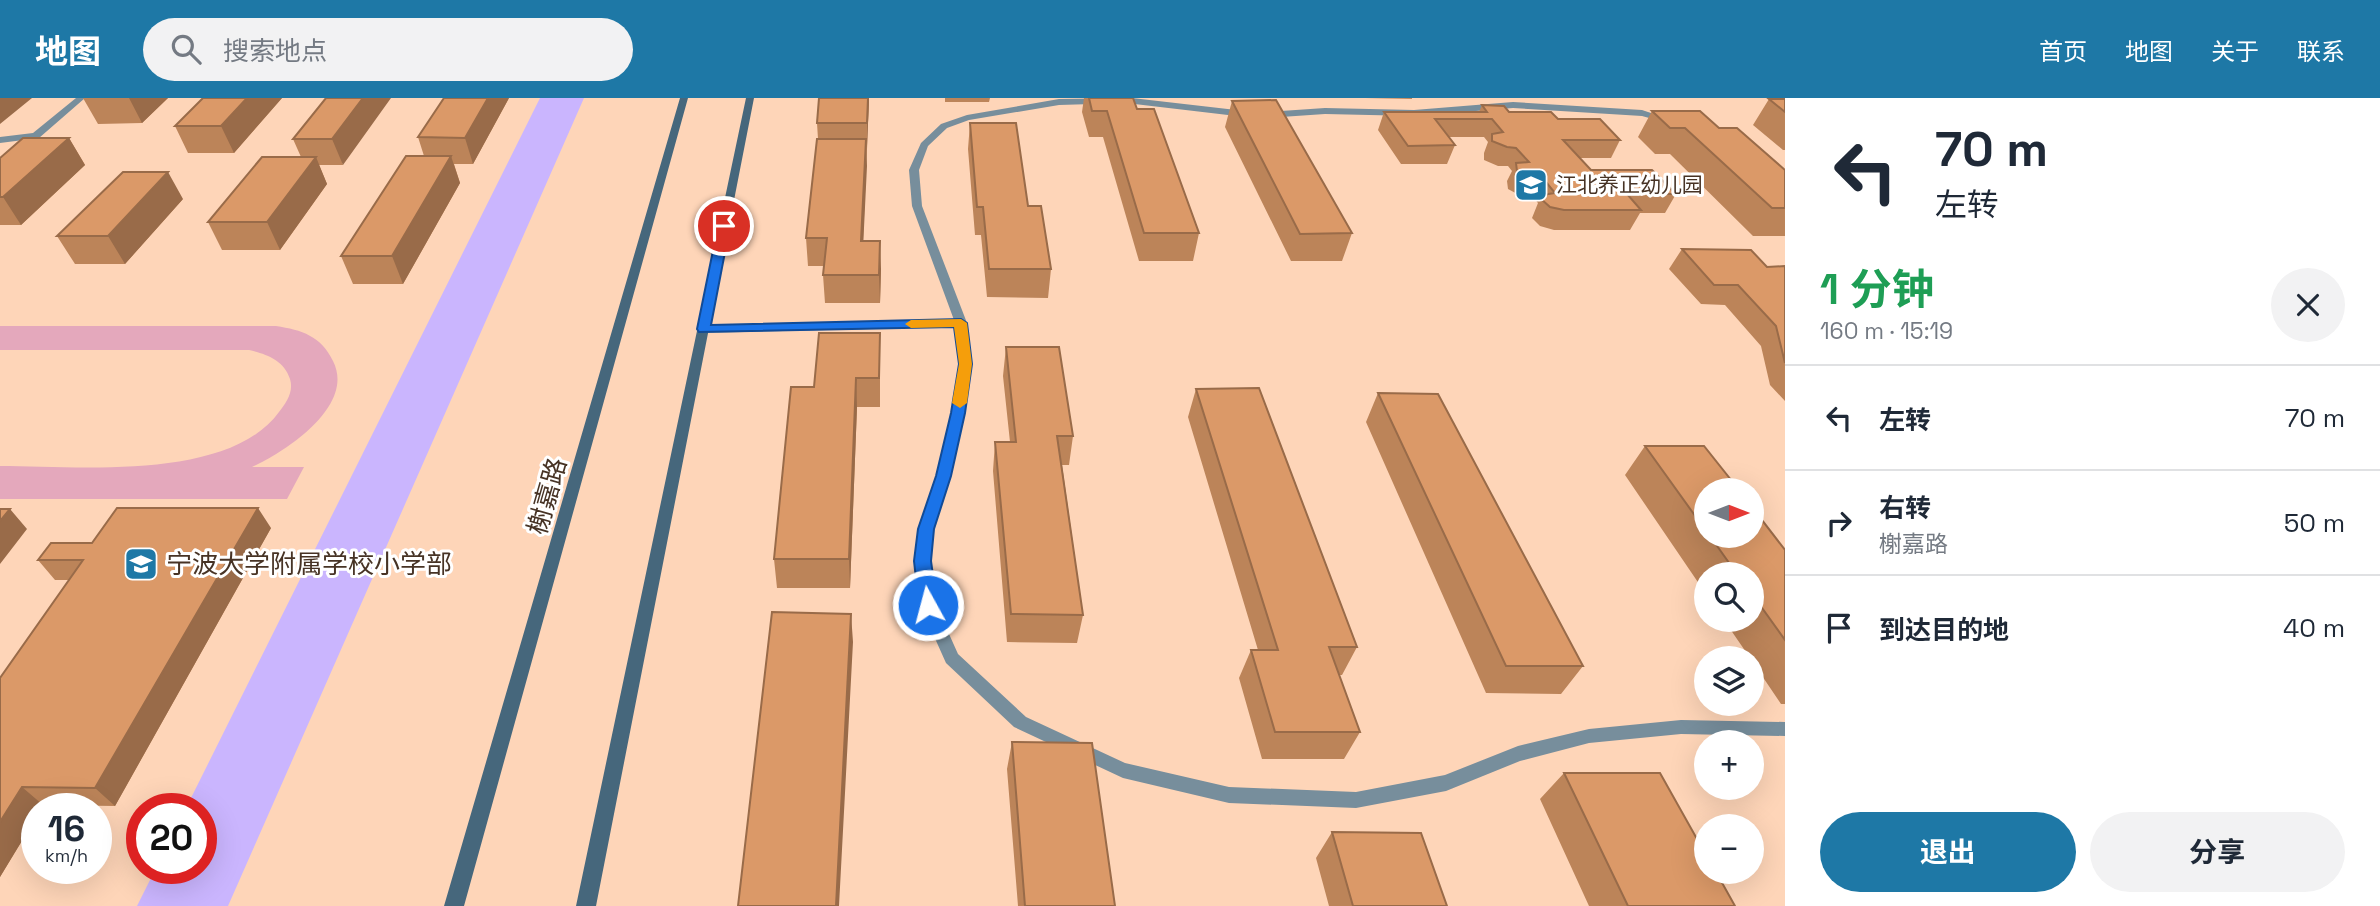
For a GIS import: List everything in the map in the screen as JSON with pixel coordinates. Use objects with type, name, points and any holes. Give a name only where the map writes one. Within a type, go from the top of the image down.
[{"type":"main road","name":"榭嘉路","points":[[454,906],[684,98]]},
{"type":"main road","points":[[586,906],[750,98]]},
{"type":"lane","points":[[0,140],[36,136],[81,98]]},
{"type":"lane","points":[[1317,98],[1325,111]]},
{"type":"lane","points":[[1682,124],[1642,113],[1513,105],[1414,113],[1325,111],[1280,116],[1098,99],[1002,111],[944,127],[925,145],[914,170],[917,206],[961,323],[965,364],[958,413],[925,540],[922,561],[928,605],[952,658],[1020,722],[1123,770],[1229,795],[1356,800],[1446,783],[1518,754],[1589,736],[1681,727],[1785,729]]},
{"type":"lane","points":[[704,329],[961,323]]},
{"type":"shaded area","points":[[540,98],[584,98],[228,906],[137,906],[148,884],[217,884],[217,793],[193,793]]},
{"type":"shaded area","points":[[0,326],[276,326],[302,332],[323,346],[333,361],[337,378],[335,394],[326,410],[298,439],[252,467],[304,467],[287,499],[0,499],[0,466],[149,465],[188,460],[225,450],[255,434],[279,412],[289,397],[291,384],[287,372],[279,363],[249,350],[0,350]]},
{"type":"building","points":[[203,98],[247,98],[221,126],[175,126]]},
{"type":"building","points":[[326,98],[363,98],[332,139],[293,139]]},
{"type":"building","points":[[444,98],[488,98],[465,138],[418,137]]},
{"type":"building","points":[[819,98],[868,98],[867,123],[817,123]]},
{"type":"building","points":[[1089,98],[1133,98],[1137,109],[1154,109],[1199,233],[1144,233],[1107,111],[1092,111]]},
{"type":"building","points":[[1769,99],[1785,99],[1785,112]]},
{"type":"building","points":[[1276,100],[1352,233],[1300,234],[1232,101]]},
{"type":"building","points":[[1482,105],[1504,106],[1509,112],[1551,112],[1558,119],[1600,119],[1620,140],[1563,140],[1591,170],[1652,170],[1676,194],[1627,194],[1641,210],[1564,210],[1550,207],[1541,199],[1542,195],[1555,193],[1542,177],[1530,177],[1517,171],[1516,163],[1529,162],[1516,148],[1492,141],[1492,134],[1503,132],[1492,119],[1435,119],[1455,145],[1408,146],[1384,112],[1487,112]]},
{"type":"building","points":[[1652,111],[1700,111],[1719,128],[1737,128],[1785,170],[1785,208],[1772,208],[1685,128],[1670,128]]},
{"type":"building","points":[[970,123],[1016,123],[1028,206],[1041,206],[1051,269],[989,269],[983,207],[977,207]]},
{"type":"building","points":[[23,138],[69,138],[0,197],[0,158]]},
{"type":"building","points":[[817,139],[866,139],[861,241],[880,241],[879,275],[823,275],[827,238],[806,238]]},
{"type":"building","points":[[406,156],[451,156],[392,256],[341,256]]},
{"type":"building","points":[[262,157],[316,157],[267,222],[208,222]]},
{"type":"building","points":[[123,172],[168,172],[108,236],[57,236]]},
{"type":"building","points":[[1682,249],[1751,250],[1767,267],[1785,266],[1785,363],[1776,326],[1738,285],[1714,285]]},
{"type":"building","points":[[819,333],[880,333],[879,378],[856,378],[849,559],[774,559],[791,387],[814,387]]},
{"type":"building","points":[[1006,347],[1059,347],[1073,436],[1057,436],[1083,615],[1011,614],[995,442],[1016,442]]},
{"type":"building","points":[[1259,388],[1357,647],[1329,647],[1360,732],[1275,732],[1251,650],[1278,650],[1196,389]]},
{"type":"building","points":[[1378,393],[1438,394],[1583,666],[1506,666]]},
{"type":"building","points":[[1645,446],[1704,446],[1729,478],[1694,478],[1694,514]]},
{"type":"building","points":[[117,508],[258,508],[95,788],[22,787],[0,822],[0,678],[83,560],[38,560],[51,543],[92,543]]},
{"type":"building","points":[[0,509],[10,509],[0,521]]},
{"type":"building","points":[[1764,523],[1785,550],[1785,640],[1764,611],[1764,562],[1728,562],[1719,548],[1764,548]]},
{"type":"building","points":[[772,612],[851,614],[836,906],[738,906]]},
{"type":"building","points":[[1012,742],[1092,743],[1115,906],[1025,906]]},
{"type":"building","points":[[1564,773],[1660,773],[1694,834],[1694,884],[1723,884],[1735,906],[1628,906]]},
{"type":"building","points":[[1332,832],[1421,833],[1447,906],[1353,906]]},
{"type":"slow traffic","points":[[911,324],[961,323],[965,364],[960,403]]},
{"type":"place","name":"江北养正幼儿园","points":[[1531,185]]},
{"type":"place","name":"宁波大学附属学校小学部","points":[[141,564]]},
{"type":"route","points":[[724,226],[704,329],[961,323],[965,364],[958,413],[943,476],[926,529],[922,561],[928,605]]}]
